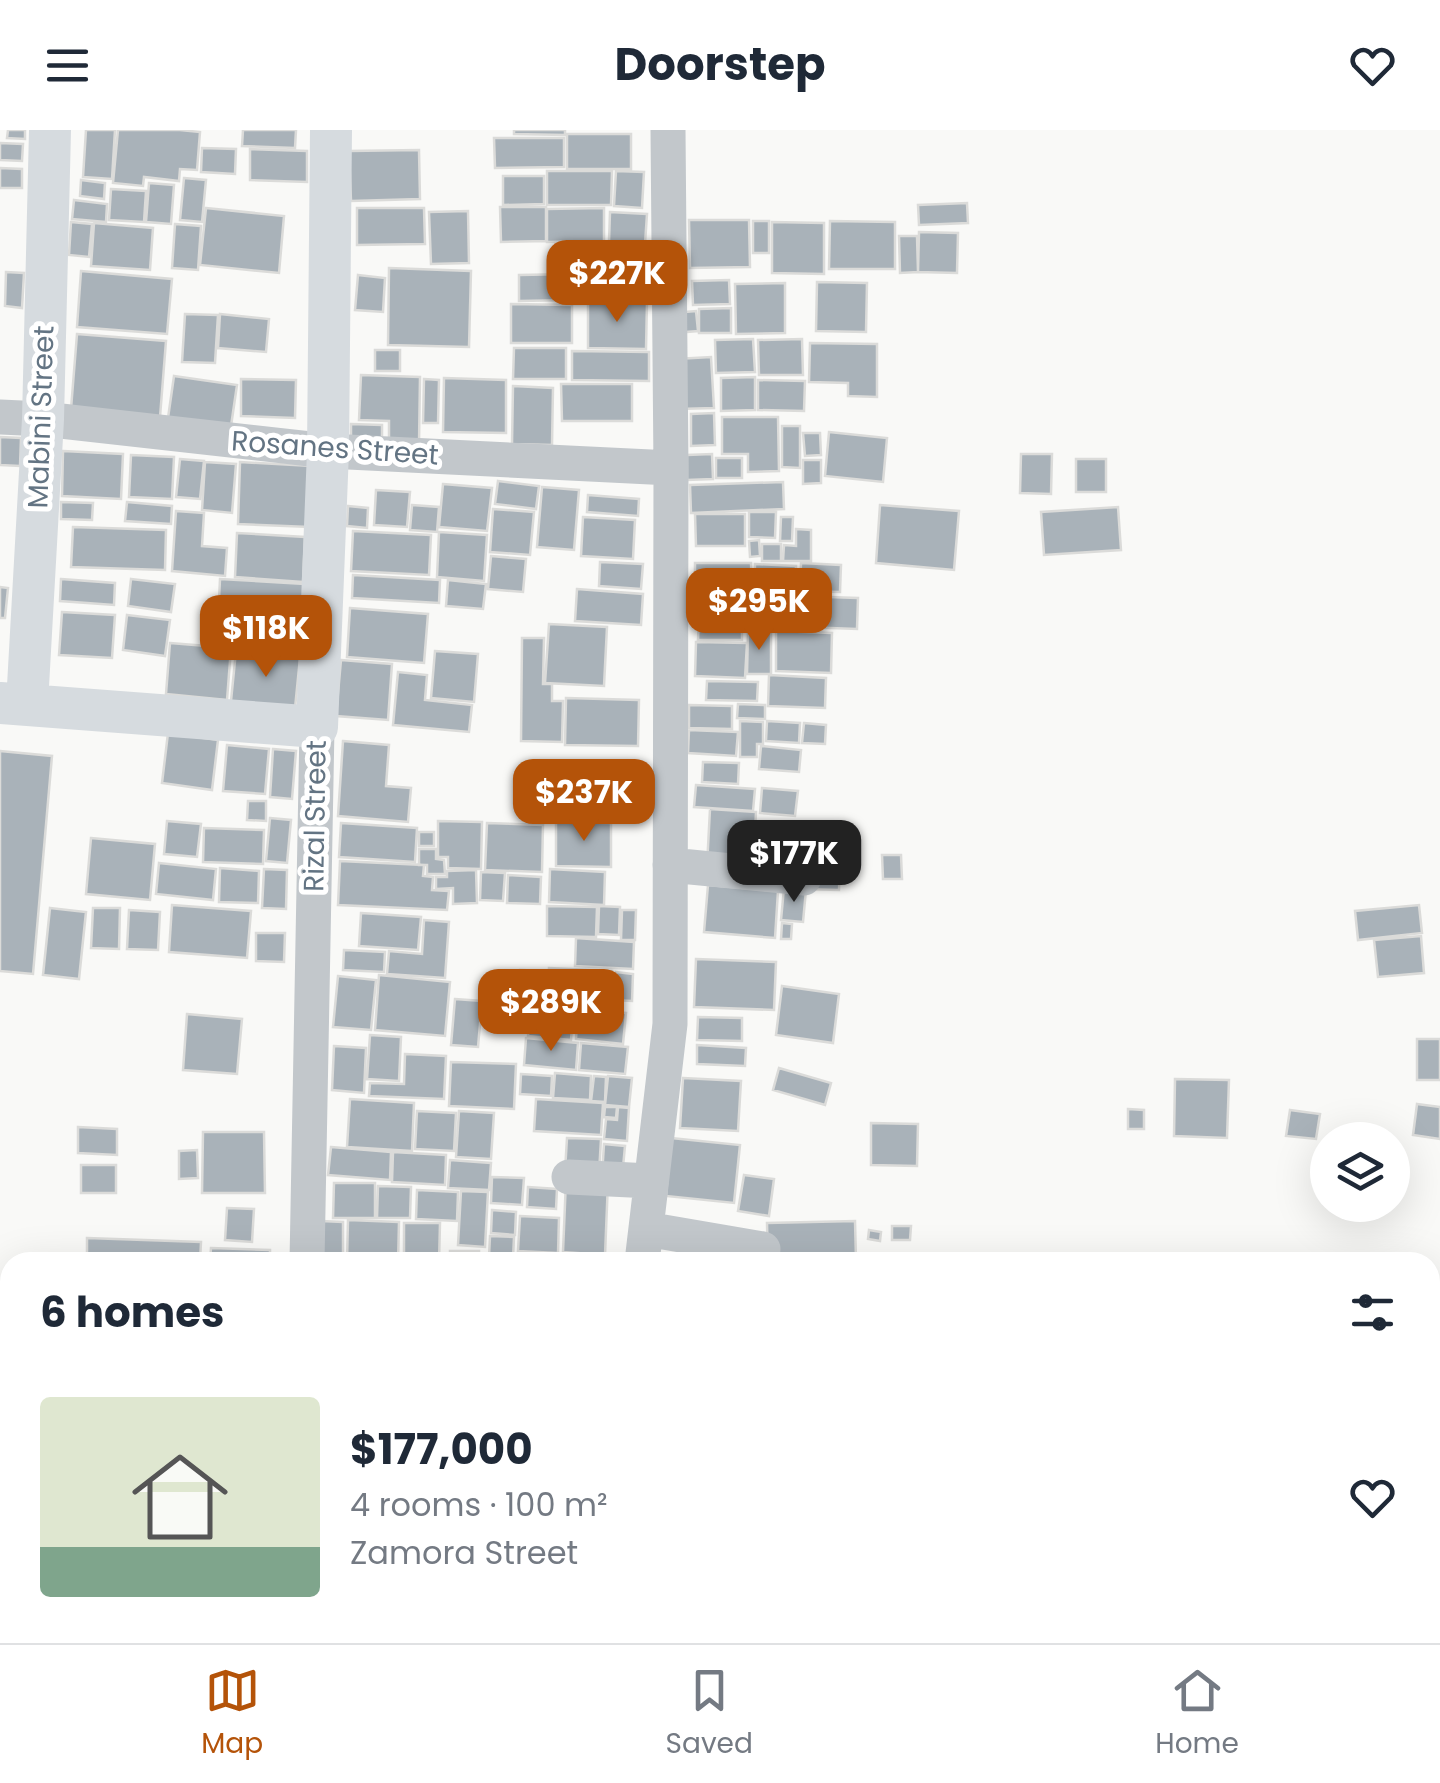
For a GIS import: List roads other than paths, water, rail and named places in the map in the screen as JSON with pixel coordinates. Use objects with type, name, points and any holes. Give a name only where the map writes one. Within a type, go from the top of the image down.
[{"type":"main road","name":"Mabini Street","points":[[14,704],[43,419],[50,130]]},
{"type":"main road","name":"Rizal Street","points":[[317,727],[328,451],[331,130]]},
{"type":"main road","points":[[14,704],[317,727]]},
{"type":"street","points":[[668,130],[670,1024],[644,1246],[763,1250]]},
{"type":"street","name":"Rosanes Street","points":[[0,417],[328,451],[671,468]]},
{"type":"street","name":"Rizal Street","points":[[306,1252],[317,727]]},
{"type":"street","points":[[670,865],[804,878]]},
{"type":"street","points":[[569,1177],[652,1182]]}]
